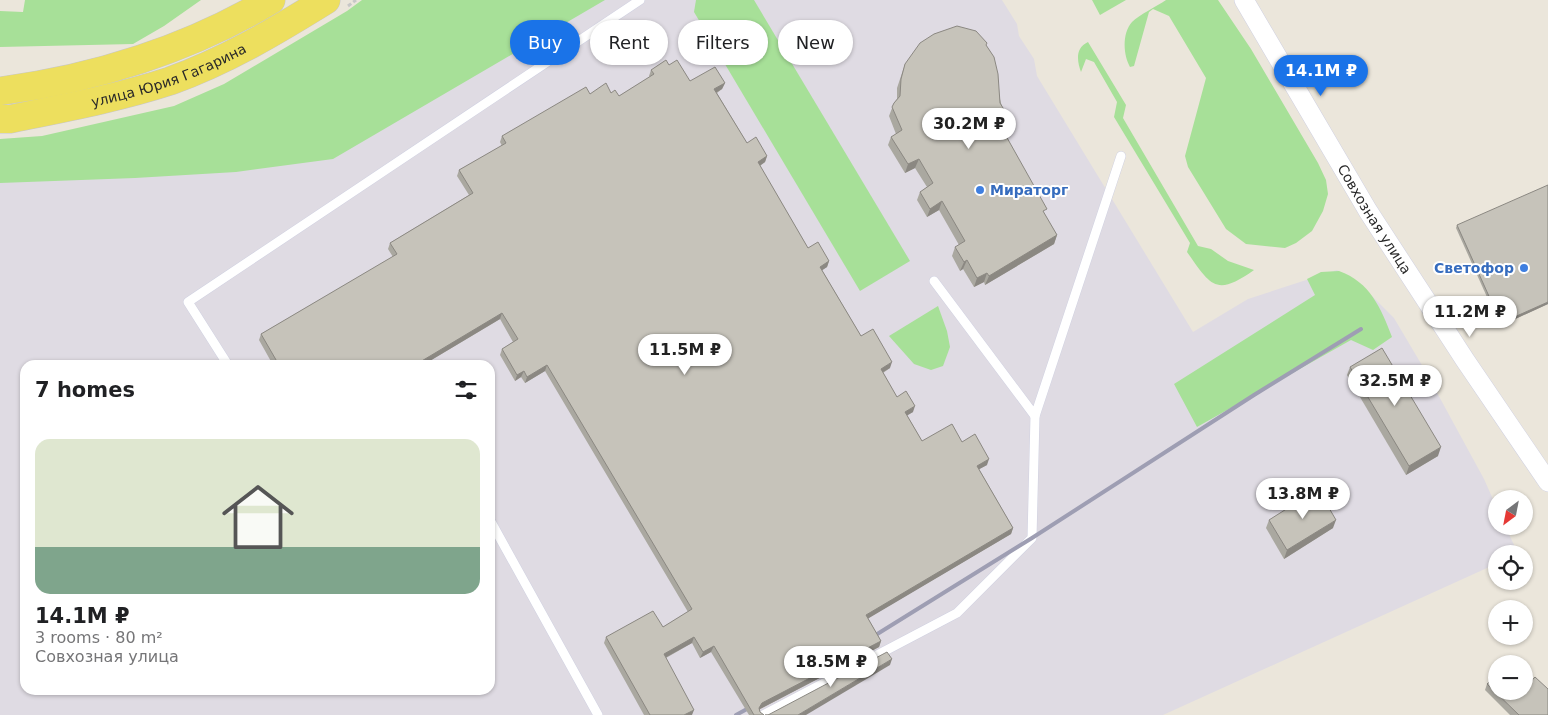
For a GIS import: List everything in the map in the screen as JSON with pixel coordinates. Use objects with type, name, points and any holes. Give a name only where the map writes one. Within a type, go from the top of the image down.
[{"type":"main road","name":"улица Юрия Гагарина","points":[[0,90],[64,80],[128,63],[189,42],[270,0]]},
{"type":"main road","name":"улица Юрия Гагарина","points":[[0,119],[10,119],[118,96],[170,80],[210,65],[271,34],[326,0]]},
{"type":"street","name":"Совхозная улица","points":[[1244,0],[1368,210],[1465,360],[1548,482]]},
{"type":"lane","points":[[225,360],[188,302],[640,0]]},
{"type":"lane","points":[[763,715],[957,613],[1032,538],[1035,416],[1121,156]]},
{"type":"lane","points":[[934,281],[1035,416]]},
{"type":"lane","points":[[495,529],[598,715]]},
{"type":"shaded area","name":"Мираторг","points":[[418,0],[1002,0],[1017,24],[1019,36],[1034,59],[1037,76],[1193,332],[1248,299],[1337,270],[1373,297],[1394,318],[1423,367],[1489,490],[1488,535],[1509,535],[1514,545],[1488,545],[1487,568],[1163,715],[0,715],[0,169],[216,163]]},
{"type":"green space","points":[[25,0],[201,0],[164,26],[133,44],[0,47],[0,11],[23,12]]},
{"type":"green space","points":[[362,0],[605,0],[571,20],[510,20],[510,56],[333,159],[236,172],[0,183],[0,139],[42,136],[174,106],[224,84],[347,11]]},
{"type":"green space","points":[[696,0],[754,0],[766,20],[699,20],[694,12]]},
{"type":"green space","points":[[1092,0],[1126,0],[1100,15]]},
{"type":"green space","points":[[1166,0],[1218,0],[1251,49],[1318,163],[1326,180],[1328,194],[1323,211],[1312,231],[1296,243],[1285,248],[1246,244],[1226,229],[1188,167],[1185,156],[1206,78],[1169,16],[1153,9],[1149,12],[1134,66],[1130,67],[1125,50],[1126,32],[1132,22],[1139,16]]},
{"type":"green space","points":[[768,23],[778,40],[778,65],[793,65],[910,261],[860,291],[726,65],[768,65]]},
{"type":"green space","points":[[1088,42],[1126,105],[1123,118],[1198,246],[1211,249],[1228,261],[1254,270],[1231,283],[1222,285],[1215,284],[1209,280],[1195,264],[1187,252],[1190,243],[1114,117],[1117,102],[1094,62],[1086,59],[1081,72],[1078,55],[1081,48]]},
{"type":"green space","points":[[1339,271],[1359,282],[1373,297],[1379,306],[1392,337],[1373,350],[1351,340],[1197,427],[1174,384],[1315,295],[1307,279],[1321,272]]},
{"type":"green space","points":[[938,306],[947,331],[950,347],[943,366],[931,370],[914,364],[889,336]]},
{"type":"building","points":[[957,26],[976,31],[987,43],[986,45],[994,57],[998,74],[1000,103],[1011,121],[1001,127],[1047,209],[1043,211],[1057,235],[989,276],[987,273],[977,278],[967,260],[964,262],[955,247],[965,241],[942,201],[930,209],[920,192],[933,183],[919,159],[908,164],[891,137],[902,130],[892,107],[900,96],[901,79],[905,64],[920,43],[934,34]]},
{"type":"building","points":[[677,60],[678,65],[680,65],[690,81],[715,67],[725,83],[714,89],[747,143],[756,137],[767,156],[758,162],[808,248],[818,242],[829,261],[820,267],[861,336],[873,329],[892,362],[881,369],[897,397],[906,391],[915,406],[905,412],[922,441],[952,424],[962,442],[975,434],[989,459],[977,466],[1013,528],[866,615],[881,641],[762,703],[759,708],[760,712],[764,715],[754,715],[714,646],[703,652],[694,637],[664,654],[694,710],[684,715],[650,715],[606,637],[653,611],[663,627],[692,609],[547,365],[527,377],[524,371],[517,375],[502,349],[518,339],[502,313],[423,360],[276,360],[261,334],[397,254],[390,243],[473,193],[459,170],[506,143],[502,136],[586,87],[590,94],[606,83],[611,93],[615,90],[619,96],[654,74],[651,70],[658,65],[668,65],[668,63],[669,65]]},
{"type":"building","points":[[1548,185],[1548,302],[1501,323],[1457,225]]},
{"type":"building","points":[[1382,348],[1441,447],[1409,466],[1350,367]]},
{"type":"building","points":[[1318,489],[1336,520],[1287,550],[1269,520]]},
{"type":"building","points":[[887,652],[892,659],[798,715],[768,715]]},
{"type":"building","points":[[1535,677],[1548,689],[1548,715],[1519,715],[1504,700],[1533,700],[1533,679]]},
{"type":"railway","points":[[866,641],[1361,329]]},
{"type":"railway","points":[[736,715],[758,703]]},
{"type":"place","name":"Мираторг","points":[[980,190]]},
{"type":"place","name":"Светофор","points":[[1524,268]]}]
